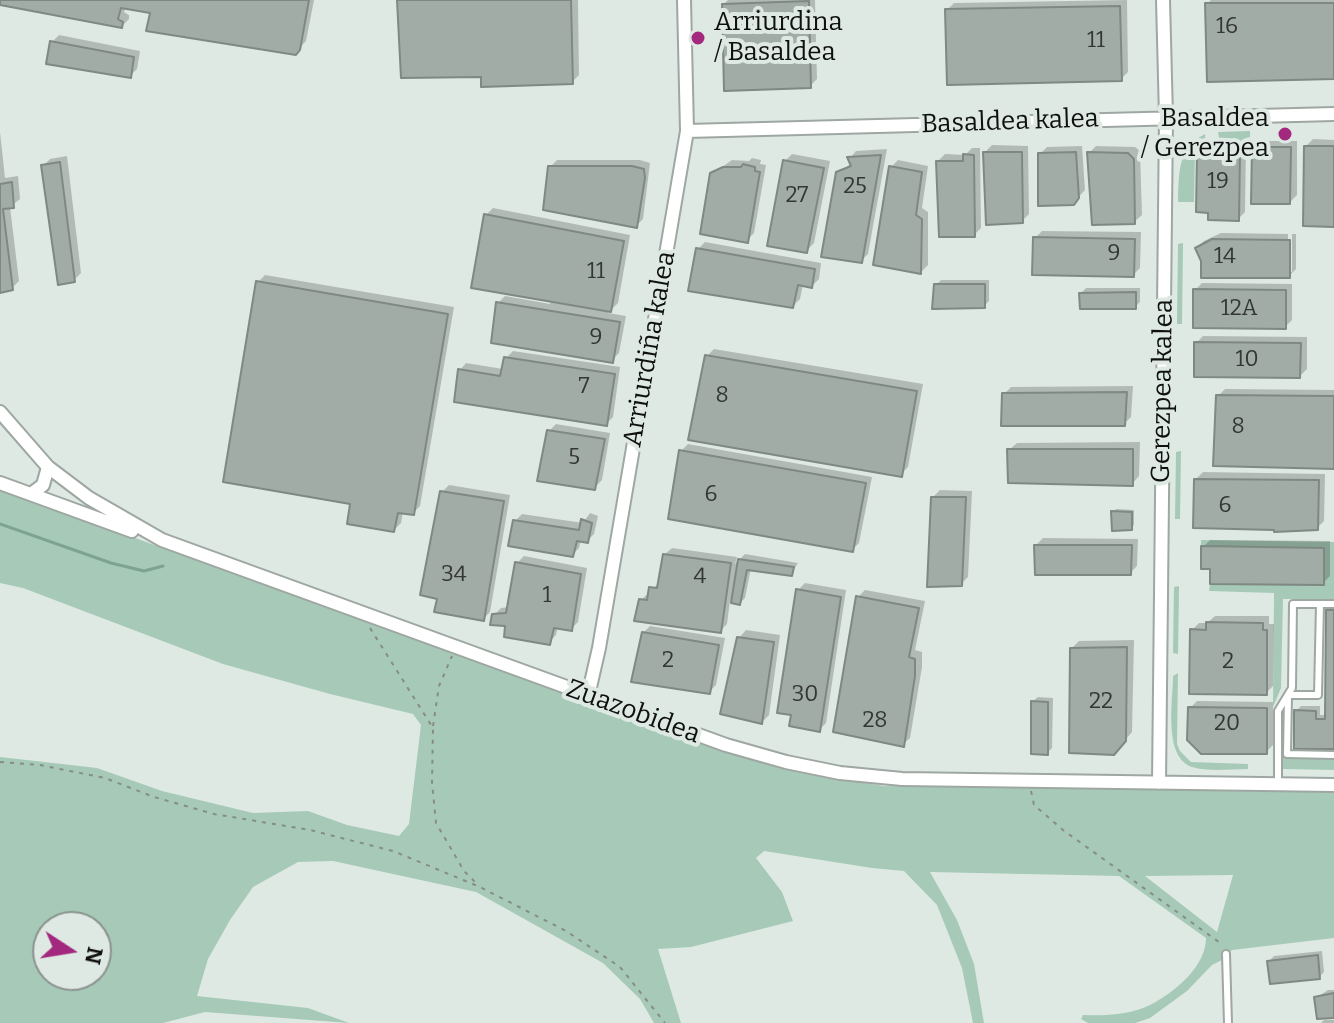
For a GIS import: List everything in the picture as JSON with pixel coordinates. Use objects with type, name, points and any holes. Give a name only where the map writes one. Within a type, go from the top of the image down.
[{"type":"street","name":"Arriurdiña kalea","points":[[588,696],[599,648],[687,131],[684,0]]},
{"type":"street","name":"Gerezpea kalea","points":[[1159,783],[1166,117],[1163,0]]},
{"type":"street","name":"Basaldea kalea","points":[[687,131],[1334,114]]},
{"type":"street","name":"Zuazobidea","points":[[0,412],[48,467],[89,498],[162,540],[367,612],[588,696],[726,745],[786,762],[840,773],[902,779],[1334,785]]},
{"type":"street","points":[[31,494],[43,485],[48,467]]},
{"type":"street","points":[[0,483],[162,540]]},
{"type":"lane","points":[[1278,784],[1278,711],[1292,688],[1293,604],[1334,604]]},
{"type":"lane","points":[[1288,695],[1318,695],[1320,604]]},
{"type":"lane","points":[[1288,695],[1287,754],[1334,755]]},
{"type":"lane","points":[[1226,954],[1228,1023]]},
{"type":"path","points":[[367,612],[368,624],[380,646],[433,728]]},
{"type":"path","points":[[458,647],[439,686],[433,728],[432,782],[436,823],[464,871],[480,887]]},
{"type":"path","points":[[0,762],[40,765],[105,778],[154,797],[214,814],[310,830],[379,847],[480,887],[566,931],[620,967],[665,1023]]},
{"type":"path","points":[[1028,781],[1034,805],[1063,830],[1221,942],[1226,954]]},
{"type":"green space","points":[[1250,131],[1246,148],[1221,149],[1218,132]]},
{"type":"green space","points":[[1205,134],[1206,149],[1195,150],[1194,202],[1178,202],[1184,154]]},
{"type":"green space","points":[[1183,243],[1182,324],[1177,324],[1178,244]]},
{"type":"green space","points":[[1181,451],[1180,519],[1175,519],[1176,452]]},
{"type":"green space","points":[[0,489],[717,749],[778,768],[884,786],[1334,792],[1334,938],[1232,950],[1187,991],[1150,1018],[1135,1023],[1088,1023],[1081,1019],[1083,1015],[1127,1013],[1152,1004],[1171,992],[1195,968],[1205,948],[1206,938],[1119,876],[930,872],[957,920],[974,964],[984,1023],[973,1023],[962,968],[937,905],[904,871],[764,851],[756,858],[782,892],[793,921],[691,947],[658,949],[681,1023],[654,1023],[640,999],[603,963],[476,892],[333,861],[298,862],[253,887],[208,959],[197,996],[308,1008],[349,1023],[205,1012],[163,1023],[0,1023],[0,757],[97,768],[162,791],[253,813],[308,811],[347,825],[399,836],[409,824],[421,725],[413,714],[223,664],[23,588],[0,583]],"holes":[[[1233,875],[1217,932],[1145,876]]]},
{"type":"green space","points":[[1201,540],[1334,542],[1334,599],[1283,599],[1281,688],[1273,707],[1274,593],[1209,591],[1210,584],[1323,585],[1324,548],[1201,546]]},
{"type":"green space","points":[[1179,586],[1178,654],[1173,653],[1174,587]]},
{"type":"green space","points":[[1178,673],[1177,744],[1180,751],[1191,762],[1248,764],[1248,769],[1205,769],[1192,767],[1183,761],[1173,740],[1171,713],[1173,676]]},
{"type":"green space","points":[[1282,757],[1334,758],[1334,770],[1283,769]]},
{"type":"building","points":[[0,0],[309,0],[300,50],[296,55],[146,31],[150,13],[121,8],[118,19],[123,22],[122,28],[0,5]]},
{"type":"building","points":[[397,0],[571,0],[573,84],[481,87],[481,77],[401,78]]},
{"type":"building","points":[[809,1],[811,88],[724,91],[722,4]]},
{"type":"building","points":[[1205,3],[1334,3],[1334,79],[1207,82]]},
{"type":"building","points":[[1120,6],[1122,81],[947,85],[945,9]]},
{"type":"building","points":[[50,41],[134,57],[131,78],[46,64]]},
{"type":"building","points":[[1304,146],[1334,146],[1334,227],[1303,226]]},
{"type":"building","points":[[1252,147],[1291,147],[1290,204],[1251,204]]},
{"type":"building","points":[[1197,151],[1240,152],[1239,221],[1208,220],[1208,213],[1196,212]]},
{"type":"building","points":[[983,152],[1022,152],[1023,223],[986,225]]},
{"type":"building","points":[[1076,152],[1079,198],[1074,205],[1038,206],[1038,153]]},
{"type":"building","points":[[1087,152],[1128,153],[1134,159],[1135,224],[1092,225]]},
{"type":"building","points":[[963,154],[974,155],[975,237],[939,237],[936,161],[963,161]]},
{"type":"building","points":[[881,155],[862,263],[821,257],[836,172],[851,166],[847,157]]},
{"type":"building","points":[[783,160],[824,168],[807,253],[767,246]]},
{"type":"building","points":[[60,162],[75,282],[58,285],[41,165]]},
{"type":"building","points":[[743,164],[760,172],[748,243],[700,234],[710,173]]},
{"type":"building","points":[[548,166],[632,166],[644,169],[637,228],[543,210]]},
{"type":"building","points":[[889,166],[922,172],[916,215],[922,219],[921,274],[873,265]]},
{"type":"building","points":[[12,182],[14,208],[3,209],[13,290],[0,293],[0,184]]},
{"type":"building","points":[[484,214],[624,241],[611,312],[471,288]]},
{"type":"building","points":[[1033,237],[1135,239],[1134,277],[1032,275]]},
{"type":"building","points":[[1212,239],[1290,240],[1290,278],[1201,278],[1201,261],[1195,248]]},
{"type":"building","points":[[696,248],[815,269],[812,288],[798,285],[793,308],[688,291]]},
{"type":"building","points":[[256,281],[448,314],[414,515],[398,513],[394,532],[347,524],[350,504],[223,482]]},
{"type":"building","points":[[934,284],[985,284],[985,308],[932,309]]},
{"type":"building","points":[[1193,289],[1286,290],[1286,329],[1193,328]]},
{"type":"building","points":[[1136,292],[1136,309],[1080,309],[1079,293]]},
{"type":"building","points":[[496,302],[620,322],[613,363],[491,343]]},
{"type":"building","points":[[1194,342],[1301,343],[1300,378],[1194,377]]},
{"type":"building","points":[[705,355],[917,391],[902,477],[688,440]]},
{"type":"building","points":[[504,357],[615,374],[607,426],[454,402],[458,369],[500,376]]},
{"type":"building","points":[[1127,392],[1125,426],[1001,426],[1002,393]]},
{"type":"building","points":[[1216,395],[1334,396],[1334,469],[1213,466]]},
{"type":"building","points":[[547,430],[605,439],[595,490],[537,481]]},
{"type":"building","points":[[1007,449],[1133,449],[1133,486],[1008,483]]},
{"type":"building","points":[[679,450],[866,483],[853,552],[668,519]]},
{"type":"building","points":[[1194,479],[1319,480],[1318,530],[1274,532],[1193,528]]},
{"type":"building","points":[[440,491],[504,501],[484,621],[434,612],[437,599],[420,595]]},
{"type":"building","points":[[931,497],[966,497],[962,586],[927,587]]},
{"type":"building","points":[[1111,511],[1132,512],[1132,530],[1112,531]]},
{"type":"building","points":[[581,519],[592,523],[588,543],[577,541],[573,557],[508,546],[513,520],[579,530]]},
{"type":"building","points":[[1034,545],[1132,545],[1131,575],[1035,575]]},
{"type":"building","points":[[1201,546],[1324,548],[1324,585],[1210,584],[1210,569],[1201,569]]},
{"type":"building","points":[[663,554],[731,563],[721,633],[634,621],[639,599],[647,600],[649,587],[657,588]]},
{"type":"building","points":[[738,559],[794,567],[792,576],[747,570],[740,605],[731,603]]},
{"type":"building","points":[[515,562],[581,574],[572,631],[554,628],[550,645],[504,637],[505,626],[490,625],[492,614],[506,613]]},
{"type":"building","points":[[796,589],[841,597],[820,732],[789,726],[791,715],[777,713]]},
{"type":"building","points":[[856,596],[919,608],[909,657],[915,659],[915,676],[904,747],[833,732]]},
{"type":"building","points":[[1326,610],[1334,610],[1334,749],[1294,749],[1294,710],[1316,711],[1316,719],[1325,719]]},
{"type":"building","points":[[1206,622],[1263,623],[1263,630],[1267,630],[1267,695],[1189,694],[1190,629],[1206,630]]},
{"type":"building","points":[[642,632],[719,645],[710,694],[631,682]]},
{"type":"building","points":[[737,637],[774,642],[762,724],[720,714]]},
{"type":"building","points":[[1127,647],[1126,741],[1114,755],[1069,753],[1070,648]]},
{"type":"building","points":[[1031,701],[1048,702],[1048,755],[1031,754]]},
{"type":"building","points":[[1188,707],[1267,708],[1267,754],[1201,754],[1187,740]]},
{"type":"building","points":[[1318,955],[1320,979],[1270,984],[1267,961]]},
{"type":"building","points":[[1334,993],[1334,1018],[1317,1019],[1314,997]]},
{"type":"waterway","points":[[0,524],[111,563],[144,571],[163,566]]},
{"type":"place","name":"Arriurdina / Basaldea","points":[[698,38]]},
{"type":"place","name":"Basaldea / Gerezpea","points":[[1285,134]]}]
